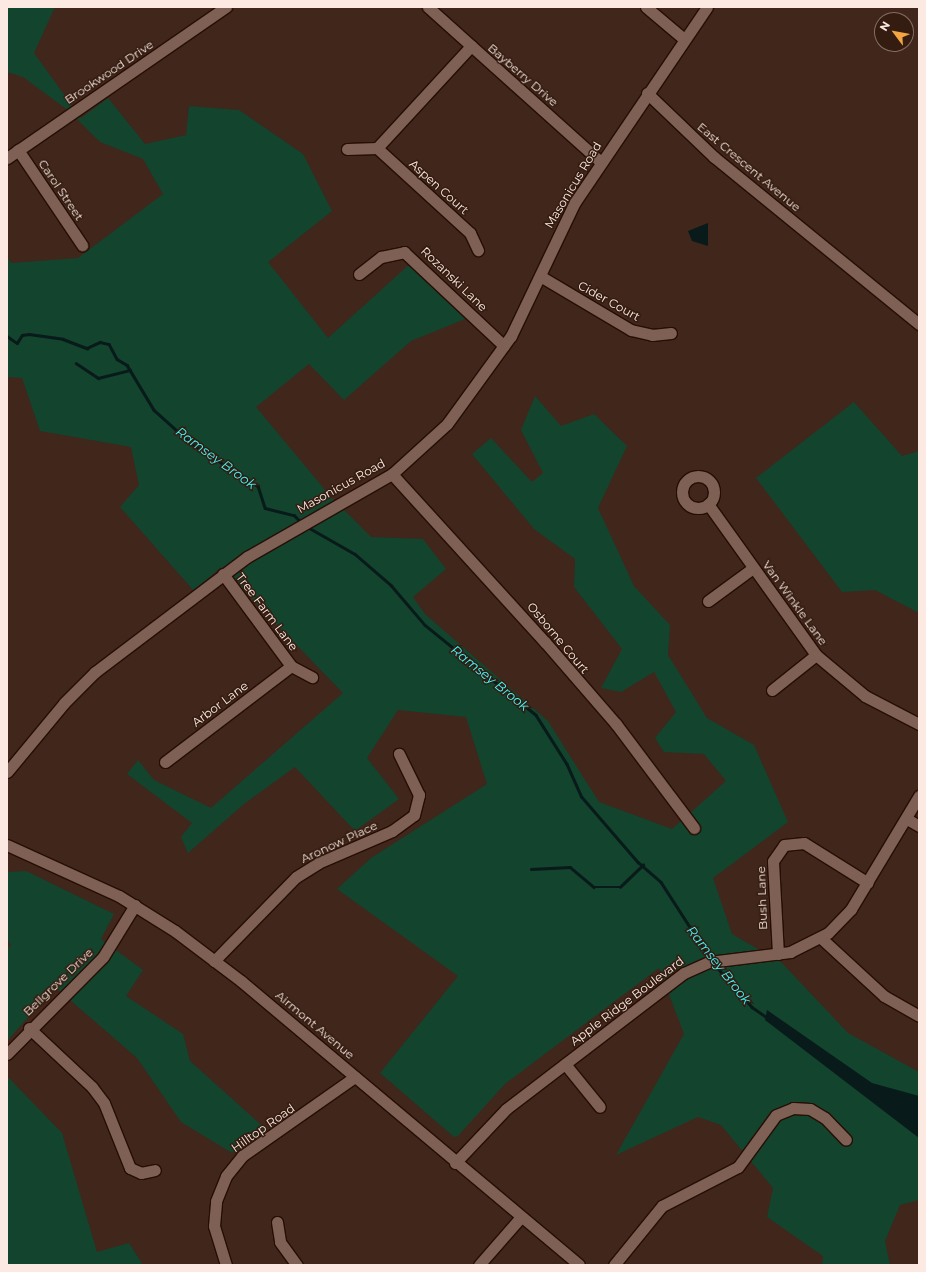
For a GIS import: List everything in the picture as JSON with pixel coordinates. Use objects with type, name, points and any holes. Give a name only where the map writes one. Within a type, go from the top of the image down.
[{"type":"street","name":"Brookwood Drive","points":[[7,158],[226,7]]},
{"type":"street","name":"Bayberry Drive","points":[[428,7],[602,162]]},
{"type":"street","points":[[646,7],[684,39]]},
{"type":"street","points":[[647,93],[707,7]]},
{"type":"street","points":[[347,149],[377,148],[471,46]]},
{"type":"street","name":"Masonicus Road","points":[[7,772],[64,703],[95,672],[222,574],[303,523],[392,474],[430,442],[458,412],[504,346],[540,276],[563,223],[647,93]]},
{"type":"street","name":"East Crescent Avenue","points":[[647,93],[714,157],[919,324]]},
{"type":"street","name":"Aspen Court","points":[[377,148],[470,233],[478,250]]},
{"type":"street","name":"Carol Street","points":[[18,150],[82,245]]},
{"type":"street","name":"Rozanski Lane","points":[[359,274],[381,257],[404,252],[504,346]]},
{"type":"street","name":"Cider Court","points":[[540,276],[630,330],[652,335],[671,333]]},
{"type":"street","name":"Osborne Court","points":[[392,474],[545,642],[616,724],[694,828]]},
{"type":"street","name":"Van Winkle Lane","points":[[708,504],[816,655],[865,696],[919,724]]},
{"type":"street","points":[[708,601],[754,568]]},
{"type":"street","name":"Tree Farm Lane","points":[[222,574],[291,666],[312,677]]},
{"type":"street","points":[[772,690],[816,655]]},
{"type":"street","name":"Arbor Lane","points":[[166,762],[291,666]]},
{"type":"street","name":"Aronow Place","points":[[214,961],[296,877],[318,863],[392,831],[414,815],[419,795],[399,754]]},
{"type":"street","name":"Apple Ridge Boulevard","points":[[455,1163],[506,1109],[696,966],[723,959],[778,954],[821,938],[841,922],[907,819],[919,796]]},
{"type":"street","points":[[907,819],[919,826]]},
{"type":"street","name":"Bush Lane","points":[[778,954],[774,861],[784,845],[804,843],[868,882]]},
{"type":"street","name":"Airmont Avenue","points":[[7,845],[135,905],[214,961],[355,1076],[520,1218],[579,1265]]},
{"type":"street","name":"Bellgrove Drive","points":[[7,1054],[29,1028],[103,958],[135,905]]},
{"type":"street","points":[[821,938],[884,996],[919,1016]]},
{"type":"street","points":[[29,1028],[92,1087],[104,1103],[130,1168],[141,1173],[155,1170]]},
{"type":"street","points":[[565,1064],[600,1107]]},
{"type":"street","name":"Hilltop Road","points":[[226,1265],[214,1226],[216,1201],[226,1176],[242,1156],[355,1076]]},
{"type":"street","points":[[614,1265],[662,1206],[738,1167],[776,1115],[793,1108],[810,1109],[825,1118],[846,1140]]},
{"type":"street","points":[[479,1265],[520,1218]]},
{"type":"street","points":[[277,1222],[280,1242],[297,1265]]},
{"type":"green space","points":[[7,7],[55,7],[34,53],[81,118],[108,98],[145,144],[186,135],[189,106],[239,110],[303,154],[332,211],[268,262],[328,338],[411,263],[465,319],[411,341],[344,400],[309,364],[256,407],[331,497],[371,537],[423,539],[446,569],[413,597],[425,614],[548,721],[599,802],[672,829],[726,781],[704,754],[664,752],[655,738],[676,712],[654,672],[621,692],[601,688],[622,649],[574,587],[575,559],[534,529],[472,454],[491,438],[532,482],[543,473],[521,430],[535,396],[561,426],[594,414],[627,446],[598,508],[634,586],[670,625],[668,655],[707,718],[754,745],[788,822],[713,878],[732,934],[782,963],[848,1033],[919,1072],[919,1200],[900,1205],[885,1241],[890,1265],[822,1265],[823,1256],[767,1217],[773,1188],[721,1125],[698,1117],[616,1155],[684,1034],[659,968],[505,1084],[458,1136],[454,1137],[380,1073],[458,976],[337,889],[371,858],[487,784],[466,717],[398,710],[367,758],[399,799],[355,831],[295,767],[244,804],[188,853],[181,837],[192,823],[127,774],[138,760],[154,780],[211,808],[343,693],[221,567],[194,591],[120,507],[139,485],[131,447],[40,431],[22,378],[7,377],[7,256],[11,263],[78,258],[163,194],[143,159],[100,142],[69,111],[23,77],[7,72]]},
{"type":"green space","points":[[854,402],[902,456],[919,451],[919,613],[875,590],[842,592],[756,478]]},
{"type":"green space","points":[[26,871],[114,914],[101,939],[143,970],[126,996],[183,1034],[190,1061],[268,1131],[232,1153],[181,1122],[137,1058],[55,987],[7,1041],[7,949],[11,945],[7,939],[7,872]]},
{"type":"green space","points":[[7,1076],[62,1133],[97,1252],[129,1243],[143,1265],[7,1265]]},
{"type":"shaded area","points":[[708,223],[708,246],[692,241],[688,231]]},
{"type":"shaded area","points":[[767,1010],[872,1083],[919,1096],[919,1138],[765,1020]]},
{"type":"waterway","name":"Ramsey Brook","points":[[7,336],[17,343],[22,335],[29,334],[63,339],[87,348],[100,342],[109,344],[117,359],[127,365],[154,410],[192,444],[258,486],[265,508],[294,515],[301,522]]},
{"type":"waterway","points":[[76,363],[98,378],[130,370]]},
{"type":"waterway","name":"Ramsey Brook","points":[[306,526],[355,554],[391,585],[425,625],[536,715],[567,764],[582,797],[638,862],[661,882],[710,958]]},
{"type":"waterway","points":[[531,869],[570,867],[594,887],[620,887],[643,865]]},
{"type":"waterway","name":"Ramsey Brook","points":[[715,965],[752,1007],[768,1018]]}]
